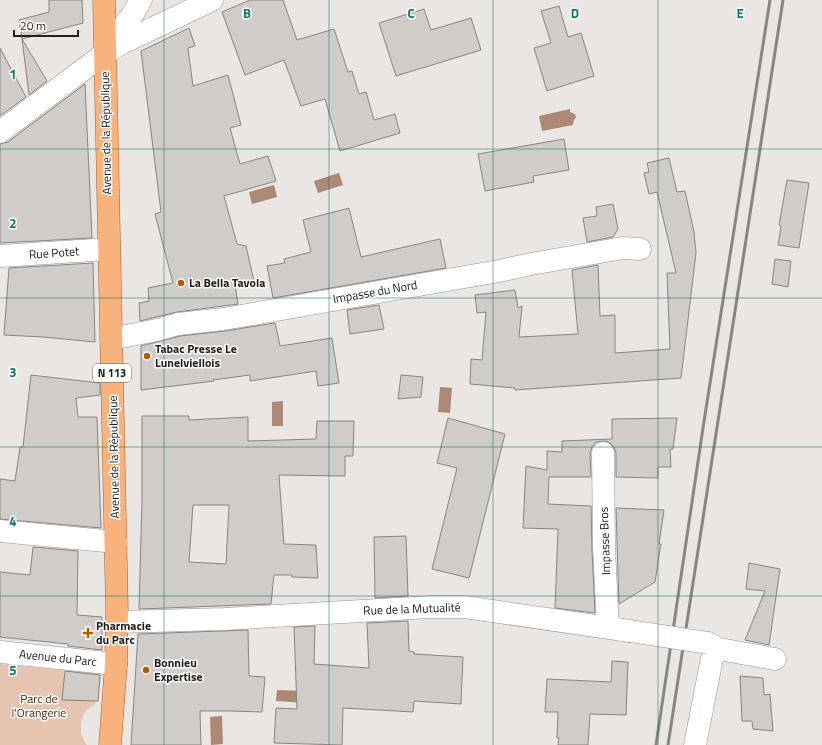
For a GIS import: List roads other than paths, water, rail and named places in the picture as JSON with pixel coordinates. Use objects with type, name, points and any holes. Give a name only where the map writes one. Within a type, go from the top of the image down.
[{"type":"main road","name":"Avenue de la République","points":[[104,0],[117,622],[116,664],[110,745]]},
{"type":"street","points":[[104,54],[141,0]]},
{"type":"street","points":[[0,132],[104,54],[122,43],[212,0]]},
{"type":"street","name":"Impasse du Nord","points":[[111,339],[157,330],[178,324],[224,319],[608,250],[623,248],[640,249]]},
{"type":"street","name":"Rue Potet","points":[[0,256],[109,249]]},
{"type":"street","name":"Impasse Bros","points":[[602,453],[604,549],[608,628]]},
{"type":"street","points":[[0,531],[116,542]]},
{"type":"street","name":"Rue de la Mutualité","points":[[117,622],[225,619],[430,606],[465,607],[630,631],[775,659]]},
{"type":"street","points":[[695,745],[713,646]]},
{"type":"street","name":"Avenue du Parc","points":[[0,652],[116,664]]},
{"type":"railway","points":[[656,745],[703,428],[770,0]]},
{"type":"railway","points":[[668,745],[783,0]]},
{"type":"place","name":"La Bella Tavola","points":[[181,283]]},
{"type":"place","name":"Tabac Presse Le Lunelviellois","points":[[147,356]]},
{"type":"place","name":"Pharmacie du Parc","points":[[88,633]]},
{"type":"place","name":"Bonnieu Expertise","points":[[146,670]]},
{"type":"park label","name":"Parc de l'Orangerie","points":[[39,706]]}]
